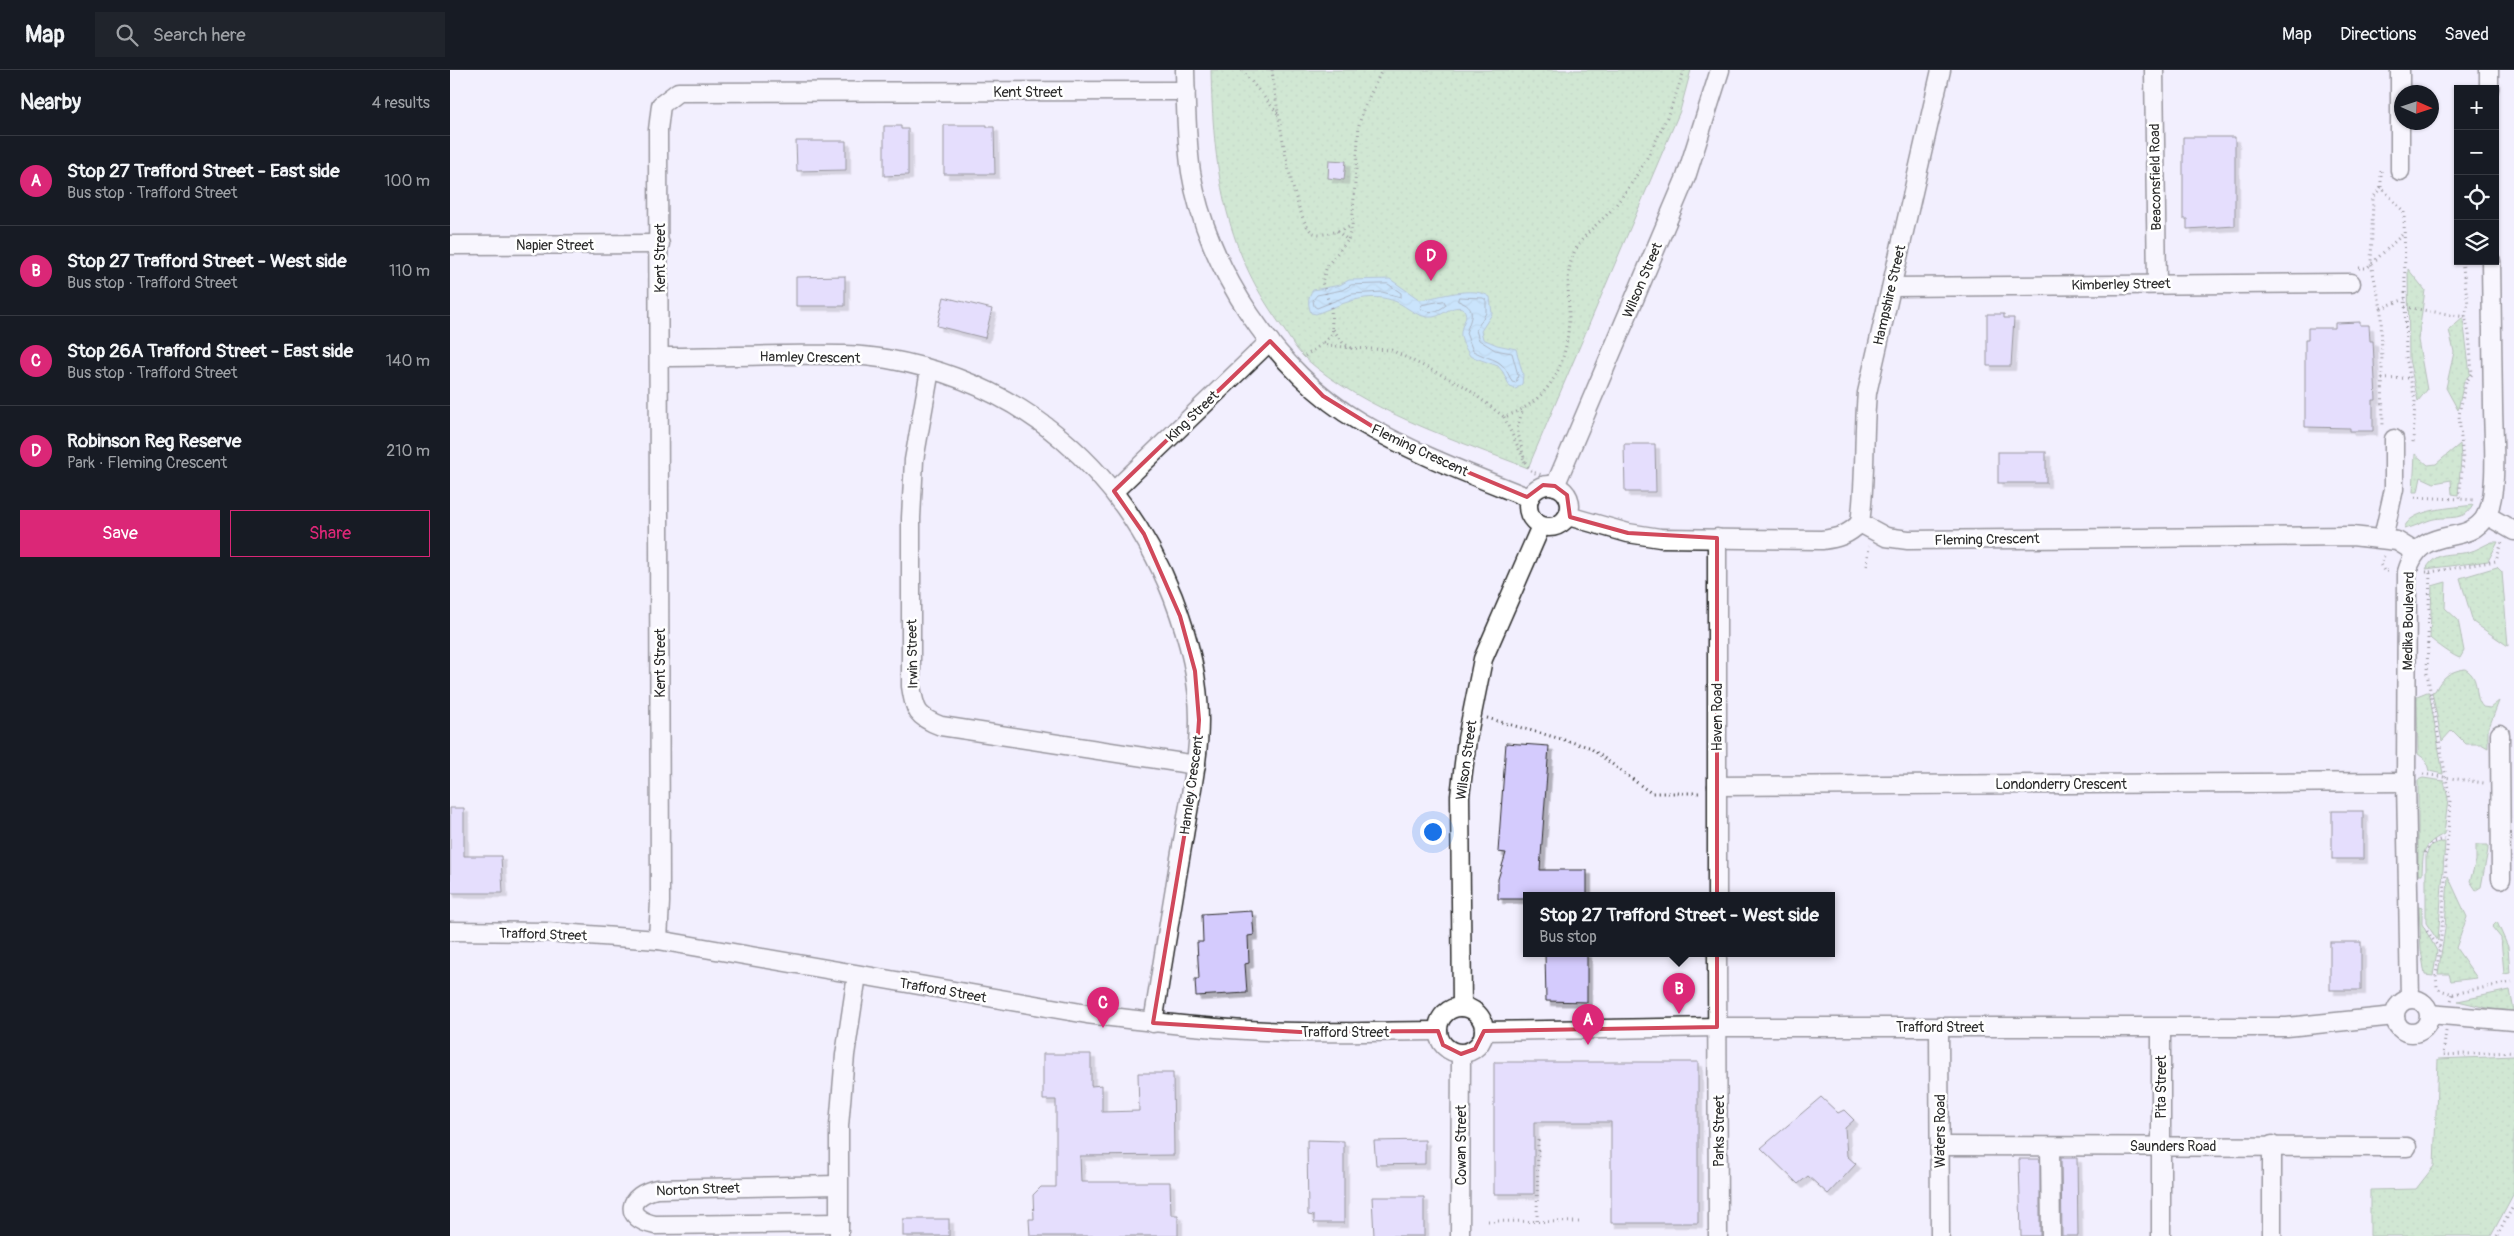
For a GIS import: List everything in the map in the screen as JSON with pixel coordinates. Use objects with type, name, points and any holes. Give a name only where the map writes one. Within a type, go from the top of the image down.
[{"type":"street","name":"Fleming Crescent","points":[[1185,70],[1191,173],[1204,219],[1225,272],[1255,323],[1292,368],[1323,396],[1358,422],[1401,444],[1529,498]]},
{"type":"street","name":"Wilson Street","points":[[1550,481],[1686,177],[1720,70]]},
{"type":"street","name":"Hampshire Street","points":[[1860,523],[1863,503],[1864,434],[1867,393],[1941,70]]},
{"type":"street","name":"Beaconsfield Road","points":[[2154,70],[2157,284]]},
{"type":"street","points":[[2400,70],[2400,171]]},
{"type":"street","points":[[2489,70],[2489,85]]},
{"type":"street","name":"Kent Street","points":[[658,940],[660,902],[659,122],[661,105],[678,92],[1186,92]]},
{"type":"street","name":"Napier Street","points":[[450,245],[660,244]]},
{"type":"street","points":[[2491,265],[2493,456],[2491,502],[2486,515],[2510,529]]},
{"type":"street","name":"Kimberley Street","points":[[1892,287],[2157,284],[2350,276]]},
{"type":"street","name":"King Street","points":[[1114,491],[1270,341]]},
{"type":"street","name":"Hamley Crescent","points":[[660,357],[832,354],[886,359],[961,378],[996,394],[1042,422],[1081,455],[1114,491],[1144,534],[1164,574],[1180,616],[1195,671],[1199,720],[1196,765],[1153,1023]]},
{"type":"street","name":"Irwin Street","points":[[930,370],[914,460],[911,518],[911,686],[914,706],[923,719],[941,726],[1196,765]]},
{"type":"street","points":[[2388,434],[2394,489],[2388,539]]},
{"type":"street","points":[[1550,481],[1567,495],[1570,509],[1568,516],[1559,525],[1541,526],[1535,522],[1528,511],[1529,498],[1537,488],[1550,481]]},
{"type":"street","name":"Medika Boulevard","points":[[2410,999],[2413,778],[2407,572],[2415,552],[2433,539],[2470,530],[2486,515]]},
{"type":"street","points":[[1568,516],[1628,533],[1660,538],[1822,540],[1840,538],[1852,531],[1860,523]]},
{"type":"street","name":"Fleming Crescent","points":[[1860,523],[1886,537],[1908,540],[2352,536],[2388,539],[2415,552]]},
{"type":"street","name":"Wilson Street","points":[[1462,1007],[1460,796],[1472,714],[1483,659],[1541,526]]},
{"type":"street","name":"Haven Road","points":[[1717,538],[1717,892]]},
{"type":"street","points":[[2500,734],[2501,879]]},
{"type":"street","name":"Londonderry Crescent","points":[[1717,789],[2413,778]]},
{"type":"street","name":"Trafford Street","points":[[450,931],[546,932],[658,940],[857,975],[1153,1023],[1300,1032],[1438,1031]]},
{"type":"street","points":[[1717,957],[1717,1027]]},
{"type":"street","name":"Norton Street","points":[[838,1185],[657,1189],[644,1191],[634,1199],[632,1208],[636,1217],[642,1222],[655,1225],[839,1230],[839,1126],[845,1055],[857,975]]},
{"type":"street","points":[[2410,999],[2420,1001],[2428,1009],[2429,1014],[2427,1025],[2412,1033],[2398,1026],[2395,1016],[2401,1003],[2410,999]]},
{"type":"street","points":[[1462,1007],[1475,1012],[1480,1017],[1484,1031],[1480,1044],[1475,1049],[1462,1054],[1454,1053],[1443,1045],[1438,1031],[1442,1017],[1448,1011],[1462,1007]]},
{"type":"street","points":[[2429,1014],[2514,1021]]},
{"type":"street","name":"Trafford Street","points":[[1484,1031],[1717,1027],[2286,1027],[2395,1016]]},
{"type":"street","name":"Parks Street","points":[[1717,1027],[1719,1236]]},
{"type":"street","name":"Waters Road","points":[[1939,1027],[1940,1236]]},
{"type":"street","name":"Pita Street","points":[[2161,1028],[2161,1236]]},
{"type":"street","name":"Cowan Street","points":[[1460,1236],[1462,1054]]},
{"type":"street","points":[[2272,1145],[2272,1236]]},
{"type":"street","name":"Saunders Road","points":[[1940,1146],[2160,1147],[2272,1145],[2407,1147]]},
{"type":"street","points":[[2050,1147],[2051,1236]]},
{"type":"path","points":[[1242,70],[1278,114]]},
{"type":"path","points":[[1272,70],[1278,114],[1302,219],[1314,233],[1336,231],[1352,226]]},
{"type":"path","points":[[1292,368],[1332,334],[1331,308],[1322,282],[1327,266],[1348,240],[1352,226],[1359,125],[1363,110],[1382,70]]},
{"type":"path","points":[[1504,417],[1523,408],[1541,395],[1555,379],[1563,359],[1568,338],[1568,269],[1574,252],[1587,234],[1617,204],[1627,190],[1672,109],[1684,70]]},
{"type":"path","points":[[2381,168],[2381,186],[2373,198],[2371,264],[2381,308],[2382,379],[2388,434]]},
{"type":"path","points":[[2381,186],[2404,212],[2406,357],[2416,401],[2413,449]]},
{"type":"path","points":[[1336,231],[1348,240]]},
{"type":"path","points":[[2350,276],[2367,268],[2404,232]]},
{"type":"path","points":[[2411,487],[2410,497],[2460,497],[2463,460],[2459,415],[2466,382],[2472,374],[2469,333],[2465,317],[2468,304],[2463,265]]},
{"type":"path","points":[[2381,308],[2405,299]]},
{"type":"path","points":[[2405,307],[2465,317]]},
{"type":"path","points":[[1332,328],[1343,343],[1351,348]]},
{"type":"path","points":[[1322,344],[1391,350],[1464,386],[1504,417],[1525,462],[1532,472],[1550,481]]},
{"type":"path","points":[[2382,379],[2410,378]]},
{"type":"path","points":[[1523,408],[1517,429],[1525,462]]},
{"type":"path","points":[[2430,572],[2496,561],[2510,529]]},
{"type":"path","points":[[2388,539],[2380,564],[2384,571],[2407,572]]},
{"type":"path","points":[[1867,566],[1870,545]]},
{"type":"path","points":[[2429,976],[2436,976],[2442,928],[2450,800],[2427,673],[2430,586]]},
{"type":"path","points":[[1472,714],[1589,747],[1651,793],[1717,789]]},
{"type":"path","points":[[2413,778],[2501,779]]},
{"type":"path","points":[[2424,861],[2424,854],[2432,842],[2448,838]]},
{"type":"path","points":[[2424,923],[2431,939],[2439,948]]},
{"type":"path","points":[[2453,994],[2512,982]]},
{"type":"path","points":[[2444,1055],[2514,1052]]},
{"type":"path","points":[[1537,1221],[1538,1138]]},
{"type":"path","points":[[2497,1236],[2514,1205]]},
{"type":"path","points":[[1488,1221],[1583,1222]]},
{"type":"highlighted area","points":[[1270,341],[1323,396],[1401,444],[1527,497],[1543,485],[1555,486],[1567,495],[1570,517],[1628,533],[1717,538],[1717,1027],[1484,1031],[1475,1049],[1461,1054],[1443,1045],[1438,1031],[1300,1032],[1153,1023],[1196,765],[1199,720],[1195,671],[1180,616],[1144,534],[1114,491]]},
{"type":"green space","points":[[1211,70],[1691,70],[1680,111],[1528,468],[1441,435],[1382,408],[1328,377],[1298,350],[1261,295],[1245,265],[1234,234],[1219,172],[1212,105]]},
{"type":"green space","points":[[2408,269],[2425,290],[2418,340],[2427,390],[2418,401],[2409,359]]},
{"type":"green space","points":[[2463,318],[2470,374],[2464,381],[2458,410],[2446,388],[2454,352],[2449,330]]},
{"type":"green space","points":[[2460,444],[2461,459],[2458,495],[2452,494],[2451,480],[2434,483],[2421,477],[2418,492],[2413,492],[2415,454],[2428,465],[2436,464]]},
{"type":"green space","points":[[2473,505],[2465,514],[2430,520],[2404,529],[2408,522],[2423,513]]},
{"type":"green space","points":[[2492,542],[2498,542],[2488,561],[2426,569],[2439,556],[2469,552]]},
{"type":"green space","points":[[2497,567],[2502,572],[2508,646],[2473,622],[2460,578]]},
{"type":"green space","points":[[2446,582],[2445,608],[2458,620],[2464,651],[2460,658],[2430,638],[2432,586]]},
{"type":"green space","points":[[2465,669],[2473,677],[2478,697],[2483,707],[2490,708],[2499,701],[2488,730],[2488,748],[2481,744],[2466,744],[2452,730],[2442,741],[2432,692],[2435,691],[2447,676],[2455,671]]},
{"type":"green space","points":[[2429,692],[2443,774],[2429,771],[2426,760],[2418,754],[2417,696]]},
{"type":"green space","points":[[2423,778],[2444,781],[2448,799],[2444,834],[2428,845],[2424,854],[2422,875],[2418,875],[2418,780]]},
{"type":"green space","points":[[2445,842],[2438,941],[2426,923],[2426,855],[2431,845]]},
{"type":"green space","points":[[2476,845],[2488,845],[2488,850],[2481,887],[2476,890],[2470,881],[2476,861]]},
{"type":"green space","points":[[2448,876],[2467,917],[2456,948],[2477,978],[2451,981],[2449,974],[2438,974],[2445,929]]},
{"type":"green space","points":[[2419,906],[2422,907],[2422,924],[2437,951],[2433,976],[2425,975],[2421,950]]},
{"type":"green space","points":[[2497,922],[2508,947],[2510,973],[2504,974],[2501,938],[2492,927]]},
{"type":"green space","points":[[2510,990],[2514,1011],[2491,1009],[2458,1001]]},
{"type":"green space","points":[[2514,1056],[2514,1193],[2491,1236],[2370,1236],[2370,1190],[2416,1189],[2434,1166],[2438,1059]]},
{"type":"water","points":[[1390,279],[1420,300],[1466,292],[1475,292],[1490,297],[1492,314],[1481,331],[1483,339],[1497,345],[1516,349],[1523,375],[1522,384],[1516,389],[1510,387],[1498,366],[1470,356],[1461,338],[1466,317],[1463,308],[1454,308],[1437,316],[1428,317],[1416,313],[1397,302],[1376,297],[1356,300],[1316,314],[1311,313],[1309,301],[1313,290],[1340,285],[1349,280]]},
{"type":"building","points":[[944,125],[987,125],[987,127],[994,127],[995,174],[944,174]]},
{"type":"building","points":[[884,126],[901,126],[901,129],[908,129],[908,175],[884,176]]},
{"type":"building","points":[[2183,137],[2235,137],[2235,226],[2187,229],[2187,219],[2183,219]]},
{"type":"building","points":[[796,141],[846,141],[846,170],[797,171]]},
{"type":"building","points":[[1329,160],[1346,161],[1344,180],[1328,178]]},
{"type":"building","points":[[845,276],[845,306],[796,306],[796,277]]},
{"type":"building","points":[[944,297],[992,309],[985,338],[937,326]]},
{"type":"building","points":[[1987,314],[2004,314],[2004,318],[2014,318],[2011,366],[1987,366]]},
{"type":"building","points":[[2360,322],[2360,325],[2369,325],[2370,341],[2373,341],[2376,400],[2373,400],[2373,431],[2350,431],[2350,428],[2305,427],[2305,340],[2308,340],[2308,328],[2335,328],[2335,323]]},
{"type":"building","points":[[1624,444],[1655,444],[1656,492],[1625,492]]},
{"type":"building","points":[[1998,452],[2046,452],[2046,483],[1998,483]]},
{"type":"building","points":[[1506,743],[1549,746],[1540,870],[1587,870],[1587,892],[1523,892],[1523,899],[1498,899],[1498,879],[1506,853],[1498,852]]},
{"type":"building","points":[[450,808],[464,808],[464,856],[501,856],[503,893],[450,893]]},
{"type":"building","points":[[2332,811],[2363,811],[2363,859],[2332,859]]},
{"type":"building","points":[[1252,911],[1254,935],[1248,936],[1249,963],[1245,964],[1247,993],[1196,996],[1195,979],[1199,979],[1197,942],[1203,942],[1202,914]]},
{"type":"building","points":[[2330,942],[2361,942],[2361,990],[2330,990]]},
{"type":"building","points":[[1545,957],[1587,957],[1587,1002],[1546,1001]]},
{"type":"building","points":[[1043,1054],[1091,1054],[1091,1086],[1102,1085],[1102,1112],[1139,1111],[1138,1073],[1173,1073],[1174,1155],[1080,1156],[1081,1182],[1170,1182],[1171,1215],[1178,1215],[1178,1236],[1030,1236],[1029,1219],[1034,1219],[1033,1195],[1041,1187],[1056,1187],[1056,1100],[1043,1100]]},
{"type":"building","points":[[1494,1062],[1698,1062],[1698,1223],[1611,1223],[1611,1122],[1534,1122],[1534,1194],[1494,1194]]},
{"type":"building","points":[[1821,1097],[1838,1113],[1844,1110],[1854,1120],[1845,1128],[1847,1156],[1856,1164],[1828,1194],[1808,1176],[1798,1184],[1761,1148]]},
{"type":"building","points":[[1307,1140],[1344,1141],[1344,1223],[1314,1223],[1314,1216],[1308,1215]]},
{"type":"building","points":[[1425,1140],[1425,1164],[1376,1165],[1374,1141]]},
{"type":"building","points":[[2061,1158],[2077,1158],[2078,1236],[2062,1236]]},
{"type":"building","points":[[2019,1159],[2040,1159],[2040,1236],[2021,1236]]},
{"type":"building","points":[[1372,1197],[1424,1197],[1424,1236],[1374,1236]]},
{"type":"building","points":[[903,1219],[949,1219],[949,1236],[903,1236]]},
{"type":"place","name":"Robinson Reg Reserve","points":[[1431,281]]},
{"type":"place","name":"Stop 27 Trafford Street - West side","points":[[1679,1014]]},
{"type":"place","name":"Stop 26A Trafford Street - East side","points":[[1103,1028]]},
{"type":"place","name":"Stop 27 Trafford Street - East side","points":[[1588,1045]]}]
